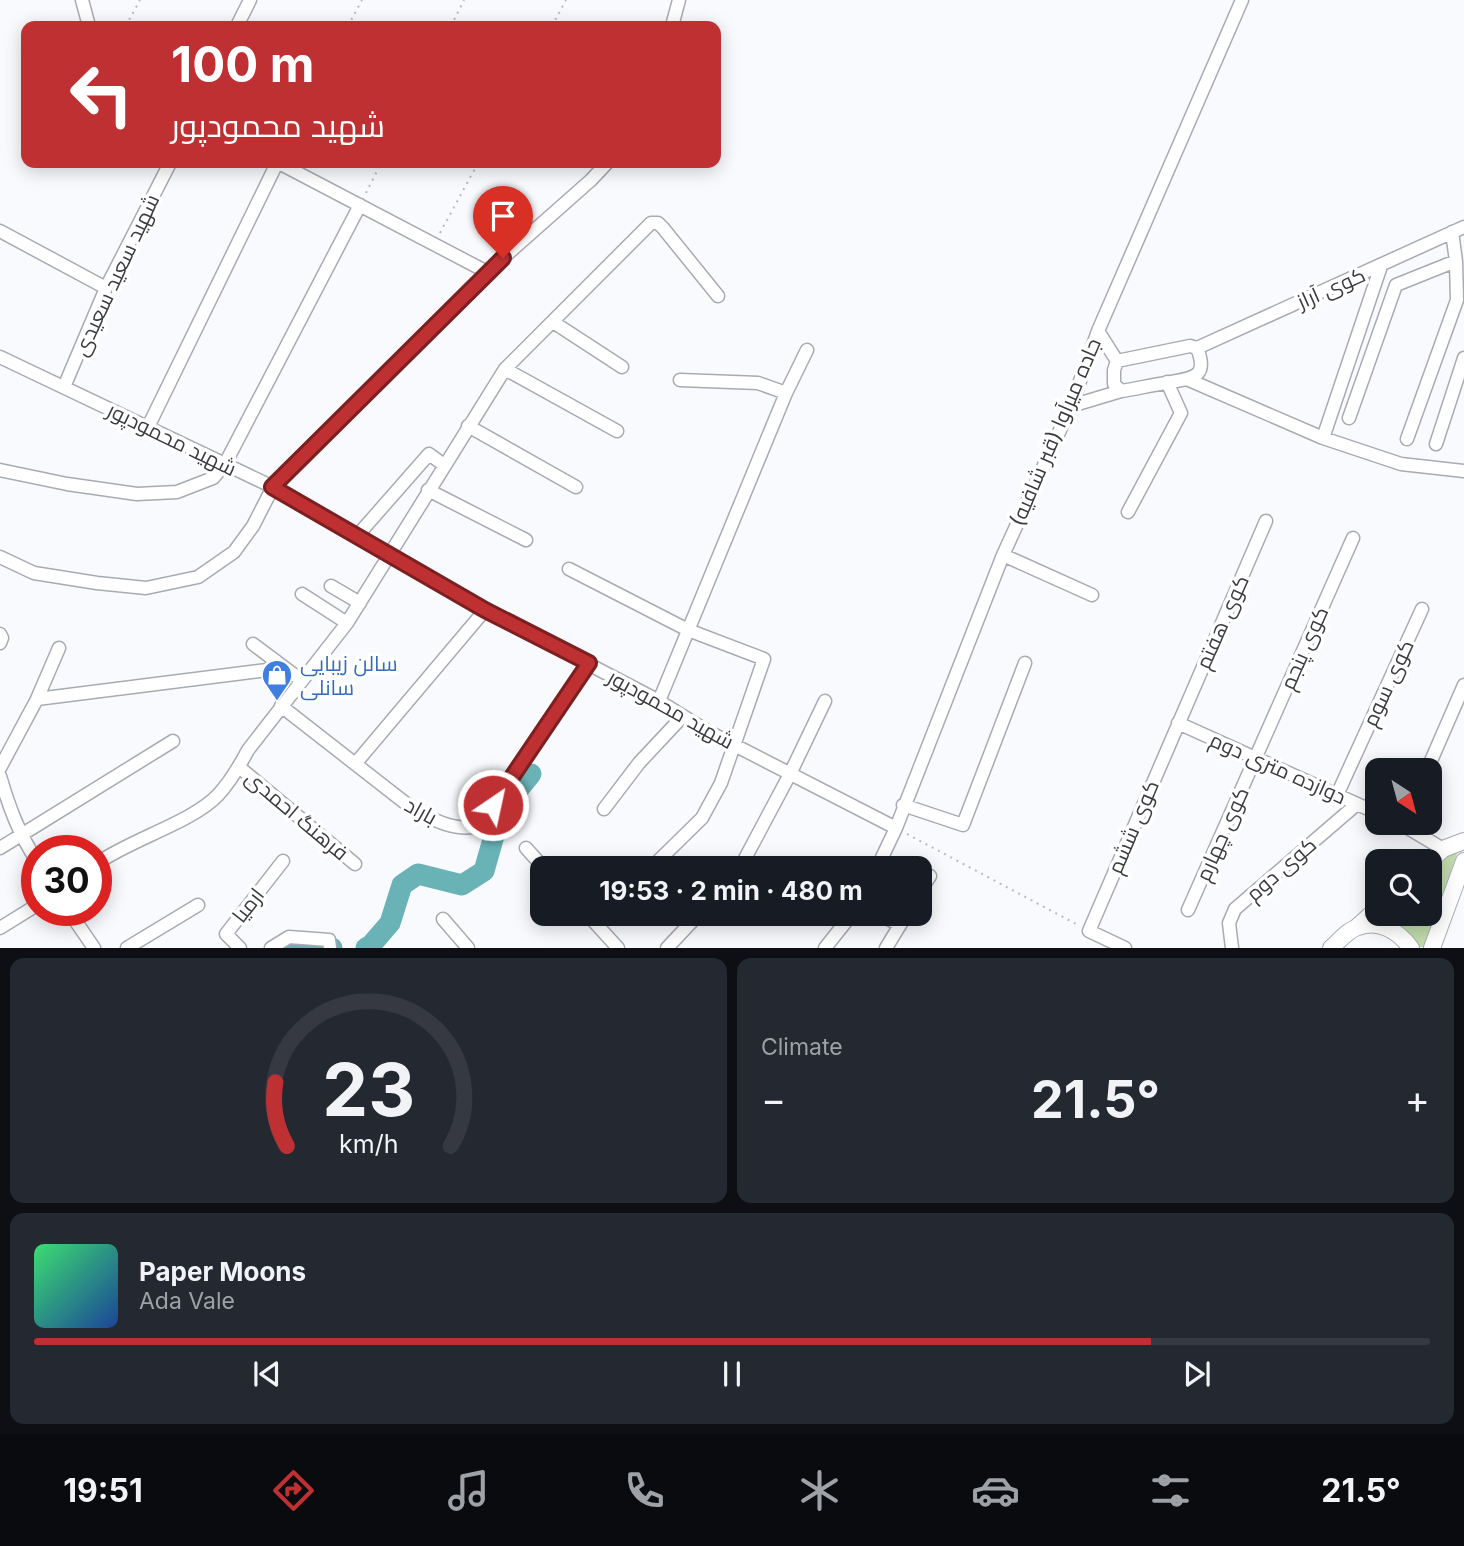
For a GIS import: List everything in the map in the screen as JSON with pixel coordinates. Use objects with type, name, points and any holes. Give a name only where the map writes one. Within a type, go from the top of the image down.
[{"type":"main road","points":[[1443,849],[1464,841]]},
{"type":"main road","points":[[1432,947],[1464,862]]},
{"type":"main road","points":[[1331,947],[1365,920]]},
{"type":"main road","points":[[1357,927],[1381,924],[1394,931],[1411,947]]},
{"type":"street","points":[[82,0],[88,21]]},
{"type":"street","points":[[240,21],[250,0]]},
{"type":"street","points":[[673,21],[679,0]]},
{"type":"street","name":"جاده میرآوا (قبر شافیه)","points":[[883,856],[1003,555],[1071,406],[1098,331],[1242,0]]},
{"type":"street","name":"شهید سعید سعیدی","points":[[64,387],[106,288],[167,168]]},
{"type":"street","points":[[148,427],[276,168]]},
{"type":"street","points":[[288,168],[487,272]]},
{"type":"street","points":[[0,556],[34,573],[97,583],[146,588],[198,577],[234,552],[253,526],[272,487],[487,272],[602,168]]},
{"type":"street","points":[[0,470],[67,484],[137,494],[177,492],[213,478],[225,464],[360,205]]},
{"type":"street","points":[[112,853],[185,817],[217,796],[281,706],[347,623],[505,369],[651,223],[658,223],[663,228],[718,296]]},
{"type":"street","points":[[1408,439],[1457,300],[1458,230]]},
{"type":"street","name":"کوی آراز","points":[[1118,361],[1190,346],[1198,348],[1458,230]]},
{"type":"street","points":[[0,231],[106,288]]},
{"type":"street","points":[[1349,418],[1396,285],[1456,261]]},
{"type":"street","points":[[1323,438],[1381,266]]},
{"type":"street","points":[[553,321],[622,367]]},
{"type":"street","points":[[1098,331],[1118,361],[1114,370],[1114,384],[1121,391]]},
{"type":"street","points":[[1189,380],[1199,371],[1202,360],[1198,348]]},
{"type":"street","points":[[659,701],[786,393],[807,349]]},
{"type":"street","name":"شهید محمودپور","points":[[0,357],[272,487],[485,610],[589,663],[735,745],[896,828]]},
{"type":"street","points":[[1436,444],[1464,358]]},
{"type":"street","points":[[505,369],[617,431]]},
{"type":"street","points":[[680,380],[758,383],[786,393]]},
{"type":"street","points":[[1071,406],[1121,391],[1189,380],[1323,438],[1401,464],[1464,471]]},
{"type":"street","points":[[1128,512],[1181,413],[1167,382]]},
{"type":"street","points":[[468,426],[576,487]]},
{"type":"street","points":[[357,537],[429,454],[444,465]]},
{"type":"street","points":[[428,490],[526,540]]},
{"type":"street","name":"کوی هفتم","points":[[1178,723],[1266,521]]},
{"type":"street","name":"کوی پنجم","points":[[1256,758],[1353,538]]},
{"type":"street","points":[[1003,555],[1092,595]]},
{"type":"street","points":[[569,569],[688,630],[764,659],[721,783],[702,818],[663,856]]},
{"type":"street","points":[[331,586],[360,603]]},
{"type":"street","points":[[302,594],[347,623]]},
{"type":"street","name":"کوی سوم","points":[[1337,795],[1422,609]]},
{"type":"street","points":[[355,764],[485,610]]},
{"type":"street","points":[[0,634],[0,643]]},
{"type":"street","points":[[253,644],[301,680]]},
{"type":"street","points":[[0,768],[37,699],[59,648]]},
{"type":"street","points":[[37,699],[267,670],[276,661]]},
{"type":"street","name":"باراد","points":[[281,706],[412,809],[432,820],[468,829],[479,825],[589,663]]},
{"type":"street","points":[[903,805],[963,825],[1025,663]]},
{"type":"street","points":[[1432,758],[1464,685]]},
{"type":"street","points":[[746,856],[825,701]]},
{"type":"street","points":[[604,810],[639,763],[683,716]]},
{"type":"street","name":"دوازده متری دوم","points":[[1178,723],[1365,808]]},
{"type":"street","name":"کوی ششم","points":[[1089,930],[1178,723]]},
{"type":"street","points":[[23,835],[173,741]]},
{"type":"street","name":"کوی چهارم","points":[[1188,910],[1256,758]]},
{"type":"street","name":"فرهنگ احمدی","points":[[239,767],[355,864]]},
{"type":"street","points":[[0,776],[11,816],[21,836],[0,848]]},
{"type":"street","name":"کوی دوم","points":[[1232,947],[1228,923],[1235,909],[1357,804]]},
{"type":"street","points":[[1421,835],[1443,849]]},
{"type":"street","points":[[526,848],[533,856]]},
{"type":"street","name":"ارمیا","points":[[240,947],[226,934],[283,861]]},
{"type":"street","points":[[127,947],[198,905]]},
{"type":"street","points":[[0,928],[21,915]]},
{"type":"street","points":[[443,919],[468,947]]},
{"type":"street","points":[[79,926],[93,947]]},
{"type":"street","points":[[602,926],[618,947]]},
{"type":"street","points":[[667,947],[687,926]]},
{"type":"street","points":[[825,947],[842,926]]},
{"type":"street","points":[[886,947],[899,926]]},
{"type":"street","points":[[1089,930],[1125,947]]},
{"type":"street","points":[[271,947],[289,937],[330,944]]},
{"type":"path","points":[[129,21],[140,0]]},
{"type":"path","points":[[351,21],[362,0]]},
{"type":"path","points":[[454,21],[464,0]]},
{"type":"path","points":[[555,21],[566,0]]},
{"type":"path","points":[[360,205],[378,168]]},
{"type":"path","points":[[434,244],[475,168]]},
{"type":"path","points":[[896,828],[1089,930]]},
{"type":"green space","points":[[1458,851],[1442,896],[1442,859],[1450,852]]},
{"type":"green space","points":[[1399,926],[1431,926],[1424,947],[1416,947]]},
{"type":"waterway","points":[[366,948],[390,923],[402,885],[418,874],[462,885],[484,871],[501,811],[531,774]]},
{"type":"waterway","points":[[283,948],[315,943],[332,948]]},
{"type":"place","name":"سالن زیبایی سانلی","points":[[277,702]]},
{"type":"route","points":[[493,805],[589,663],[485,610],[272,487],[503,258]]}]
